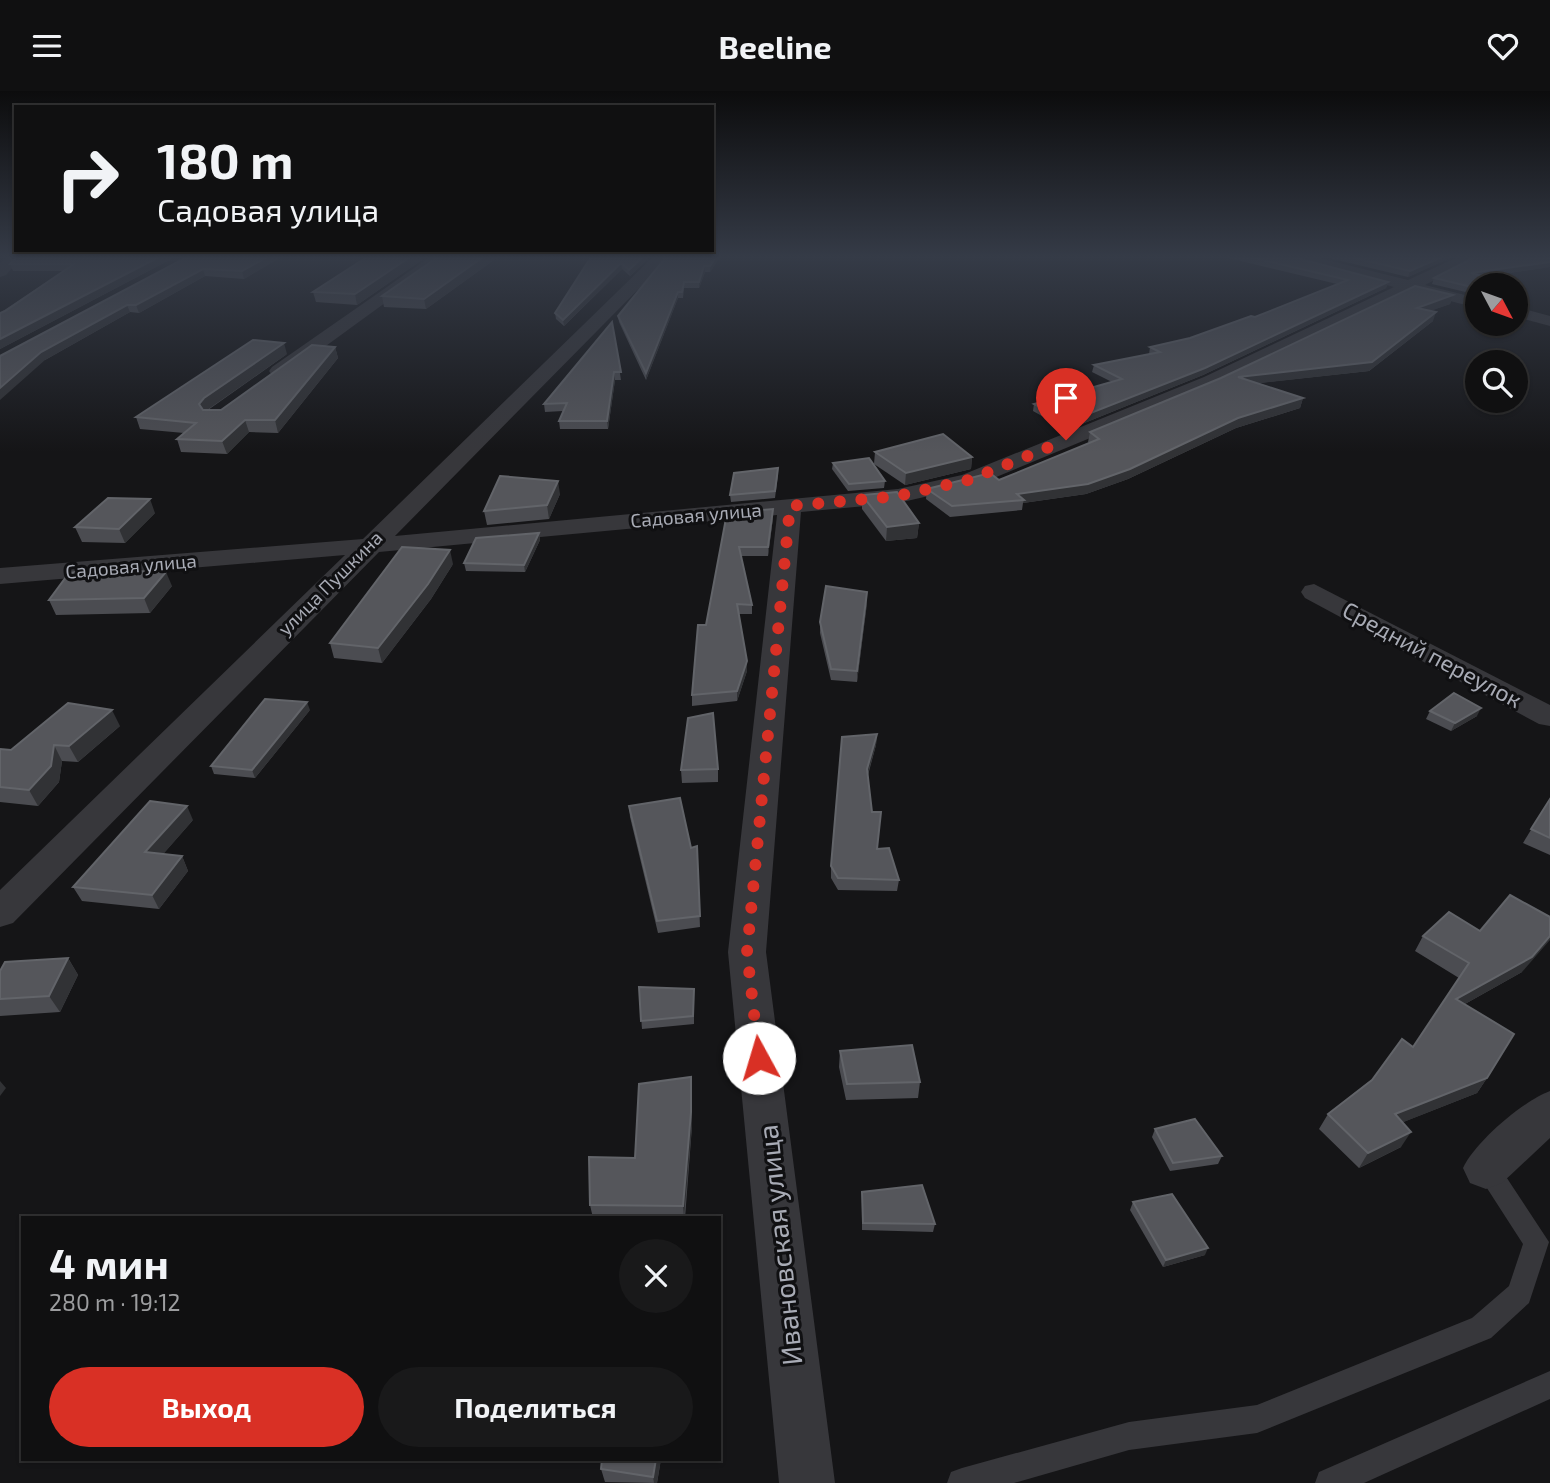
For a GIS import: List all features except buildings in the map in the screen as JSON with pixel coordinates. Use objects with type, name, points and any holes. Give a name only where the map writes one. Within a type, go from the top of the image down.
[{"type":"street","points":[[260,384],[348,322]]},
{"type":"street","name":"улица Пушкина","points":[[0,913],[596,322]]},
{"type":"street","name":"Садовая улица","points":[[0,576],[367,546],[898,496],[969,480],[1211,381],[1332,322]]},
{"type":"street","name":"Ивановская улица","points":[[790,506],[747,952],[807,1483]]},
{"type":"street","name":"Средний переулок","points":[[1314,592],[1550,717]]},
{"type":"street","points":[[1486,1168],[1550,1110]]},
{"type":"lane","points":[[962,1483],[1129,1436],[1257,1419],[1481,1328],[1520,1294],[1536,1242],[1486,1168]]},
{"type":"lane","points":[[1330,1483],[1550,1385]]},
{"type":"route","points":[[759,1058],[747,952],[790,506],[898,496],[969,480],[1066,440]]}]
